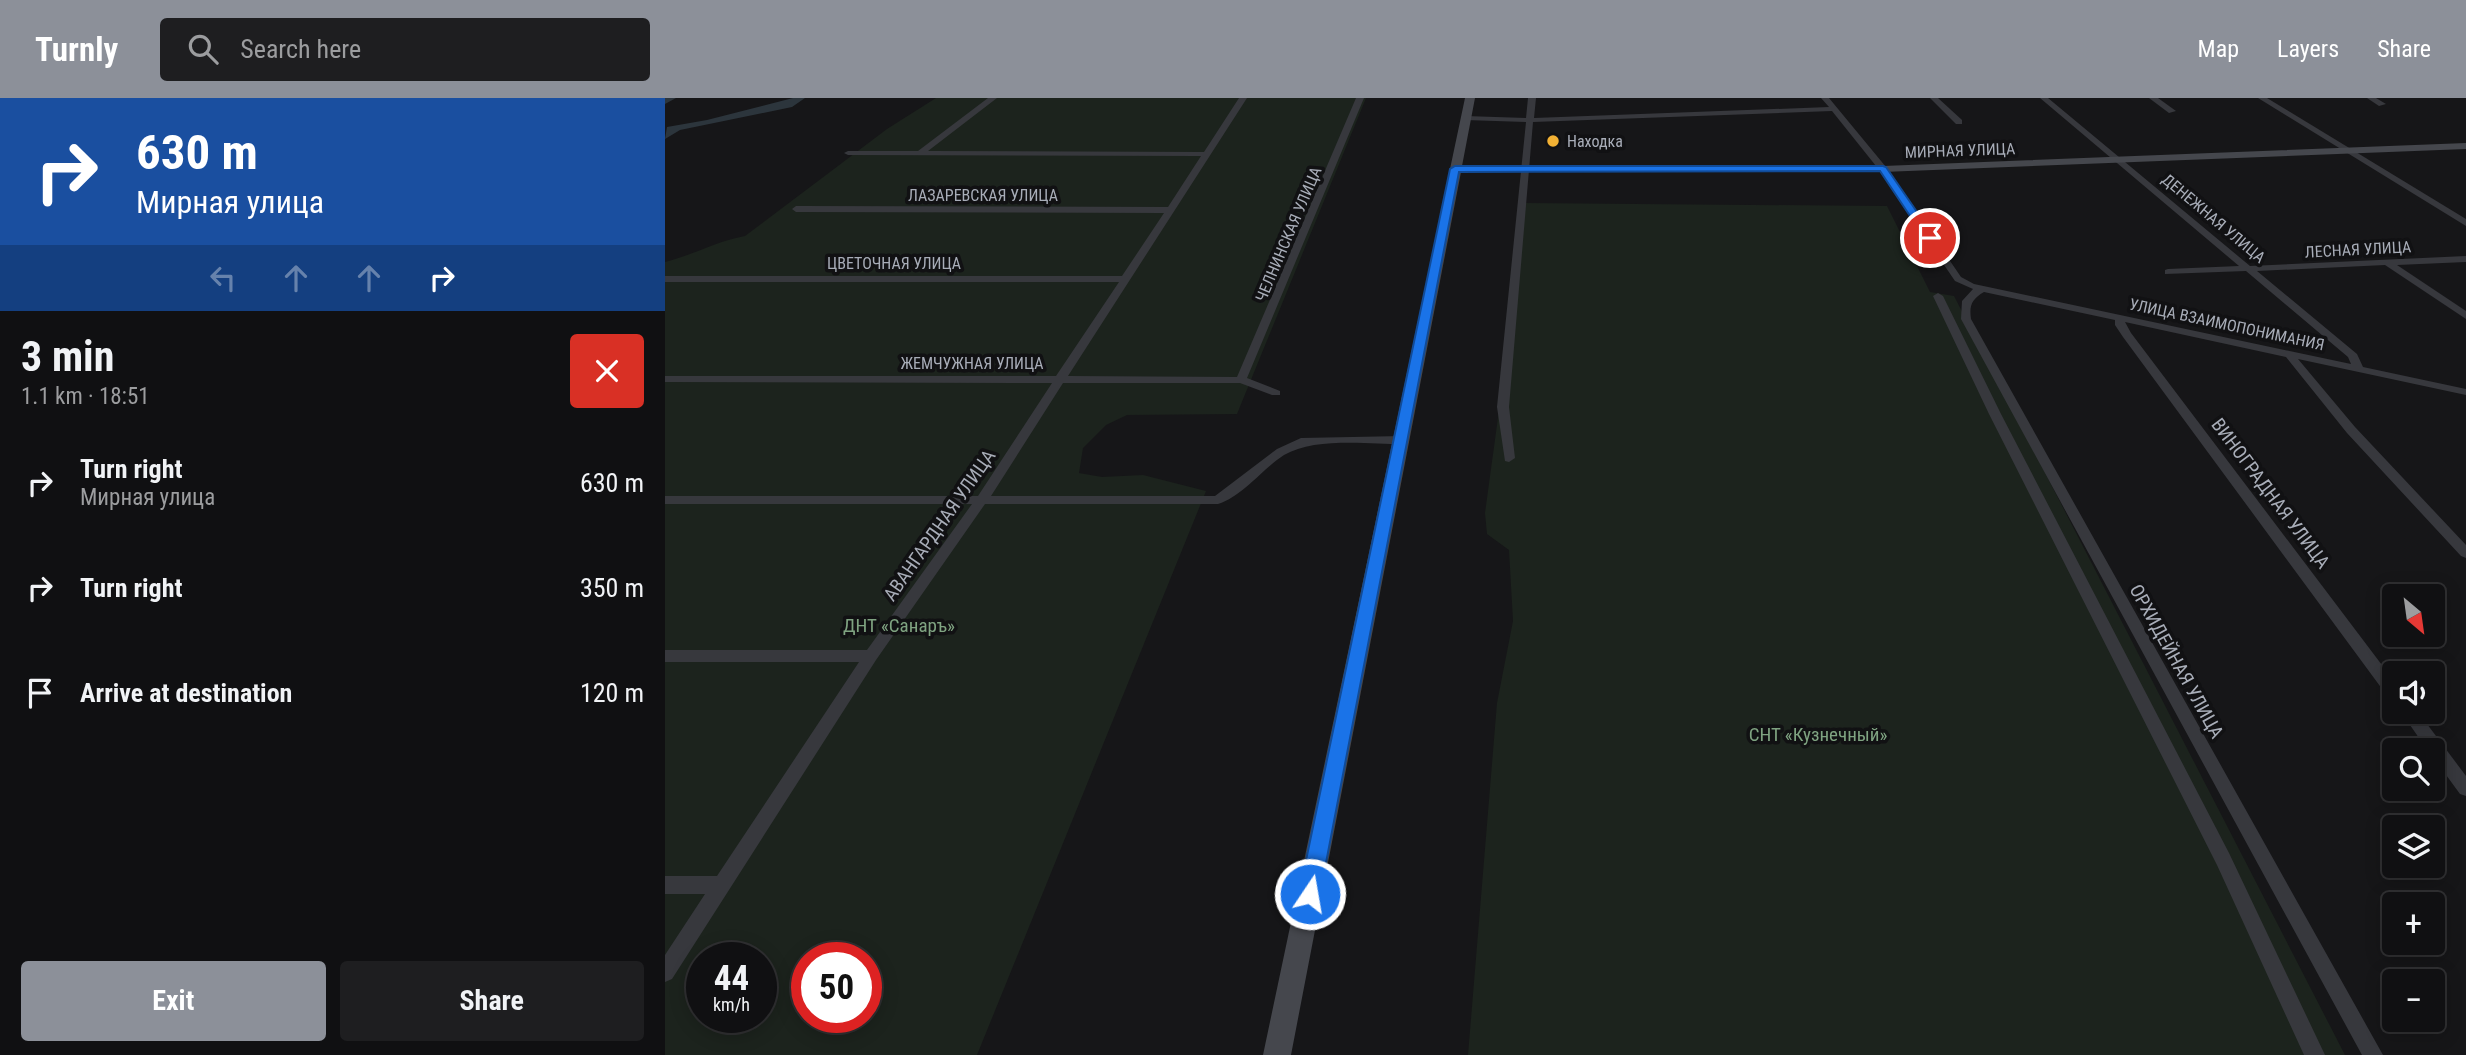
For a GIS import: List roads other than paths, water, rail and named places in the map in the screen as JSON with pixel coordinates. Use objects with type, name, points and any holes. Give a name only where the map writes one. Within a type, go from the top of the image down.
[{"type":"street","points":[[919,154],[993,98]]},
{"type":"street","name":"АВАНГАРДНАЯ УЛИЦА","points":[[665,972],[871,656],[981,501],[1243,98]]},
{"type":"street","name":"ЧЕЛНИНСКАЯ УЛИЦА","points":[[1241,380],[1360,98]]},
{"type":"street","points":[[1277,1055],[1470,98]]},
{"type":"street","points":[[1509,458],[1503,407],[1532,98]]},
{"type":"street","points":[[1825,98],[1883,169],[1958,279],[1981,289]]},
{"type":"street","points":[[1934,98],[1959,122]]},
{"type":"street","name":"ДЕНЕЖНАЯ УЛИЦА","points":[[2044,98],[2253,270],[2353,356],[2358,368]]},
{"type":"street","points":[[2153,98],[2172,111]]},
{"type":"street","points":[[2262,98],[2466,223]]},
{"type":"street","points":[[2371,98],[2382,104]]},
{"type":"street","points":[[1465,118],[1530,120],[1833,109]]},
{"type":"street","name":"МИРНАЯ УЛИЦА","points":[[1455,169],[1883,169],[2466,146]]},
{"type":"street","points":[[848,153],[1206,154]]},
{"type":"street","name":"ЛАЗАРЕВСКАЯ УЛИЦА","points":[[796,209],[1169,210]]},
{"type":"street","name":"ЛЕСНАЯ УЛИЦА","points":[[2168,272],[2466,259]]},
{"type":"street","points":[[2388,263],[2466,316]]},
{"type":"street","name":"ЦВЕТОЧНАЯ УЛИЦА","points":[[665,279],[1123,279]]},
{"type":"street","name":"УЛИЦА ВЗАИМОПОНИМАНИЯ","points":[[1981,289],[2466,392]]},
{"type":"street","name":"ОРХИДЕЙНАЯ УЛИЦА","points":[[1981,289],[1969,296],[1965,303],[1966,319],[2373,1055]]},
{"type":"street","points":[[1938,296],[1995,414],[2223,859],[2315,1055]]},
{"type":"street","name":"ВИНОГРАДНАЯ УЛИЦА","points":[[2120,317],[2120,325],[2127,335],[2382,677]]},
{"type":"street","points":[[2290,353],[2294,362],[2351,430],[2466,553]]},
{"type":"street","name":"ЖЕМЧУЖНАЯ УЛИЦА","points":[[665,379],[1241,380],[1276,393]]},
{"type":"street","points":[[665,500],[1218,500],[1233,491],[1274,456],[1305,441],[1403,440]]},
{"type":"street","points":[[665,656],[871,656]]},
{"type":"street","points":[[2418,724],[2466,789]]},
{"type":"street","points":[[665,885],[721,885]]},
{"type":"waterway","points":[[665,100],[669,98]]},
{"type":"place","name":"Находка","points":[[1553,141]]},
{"type":"park label","name":"ДНТ «Санаръ»","points":[[899,625]]},
{"type":"park label","name":"СНТ «Кузнечный»","points":[[1818,734]]}]
